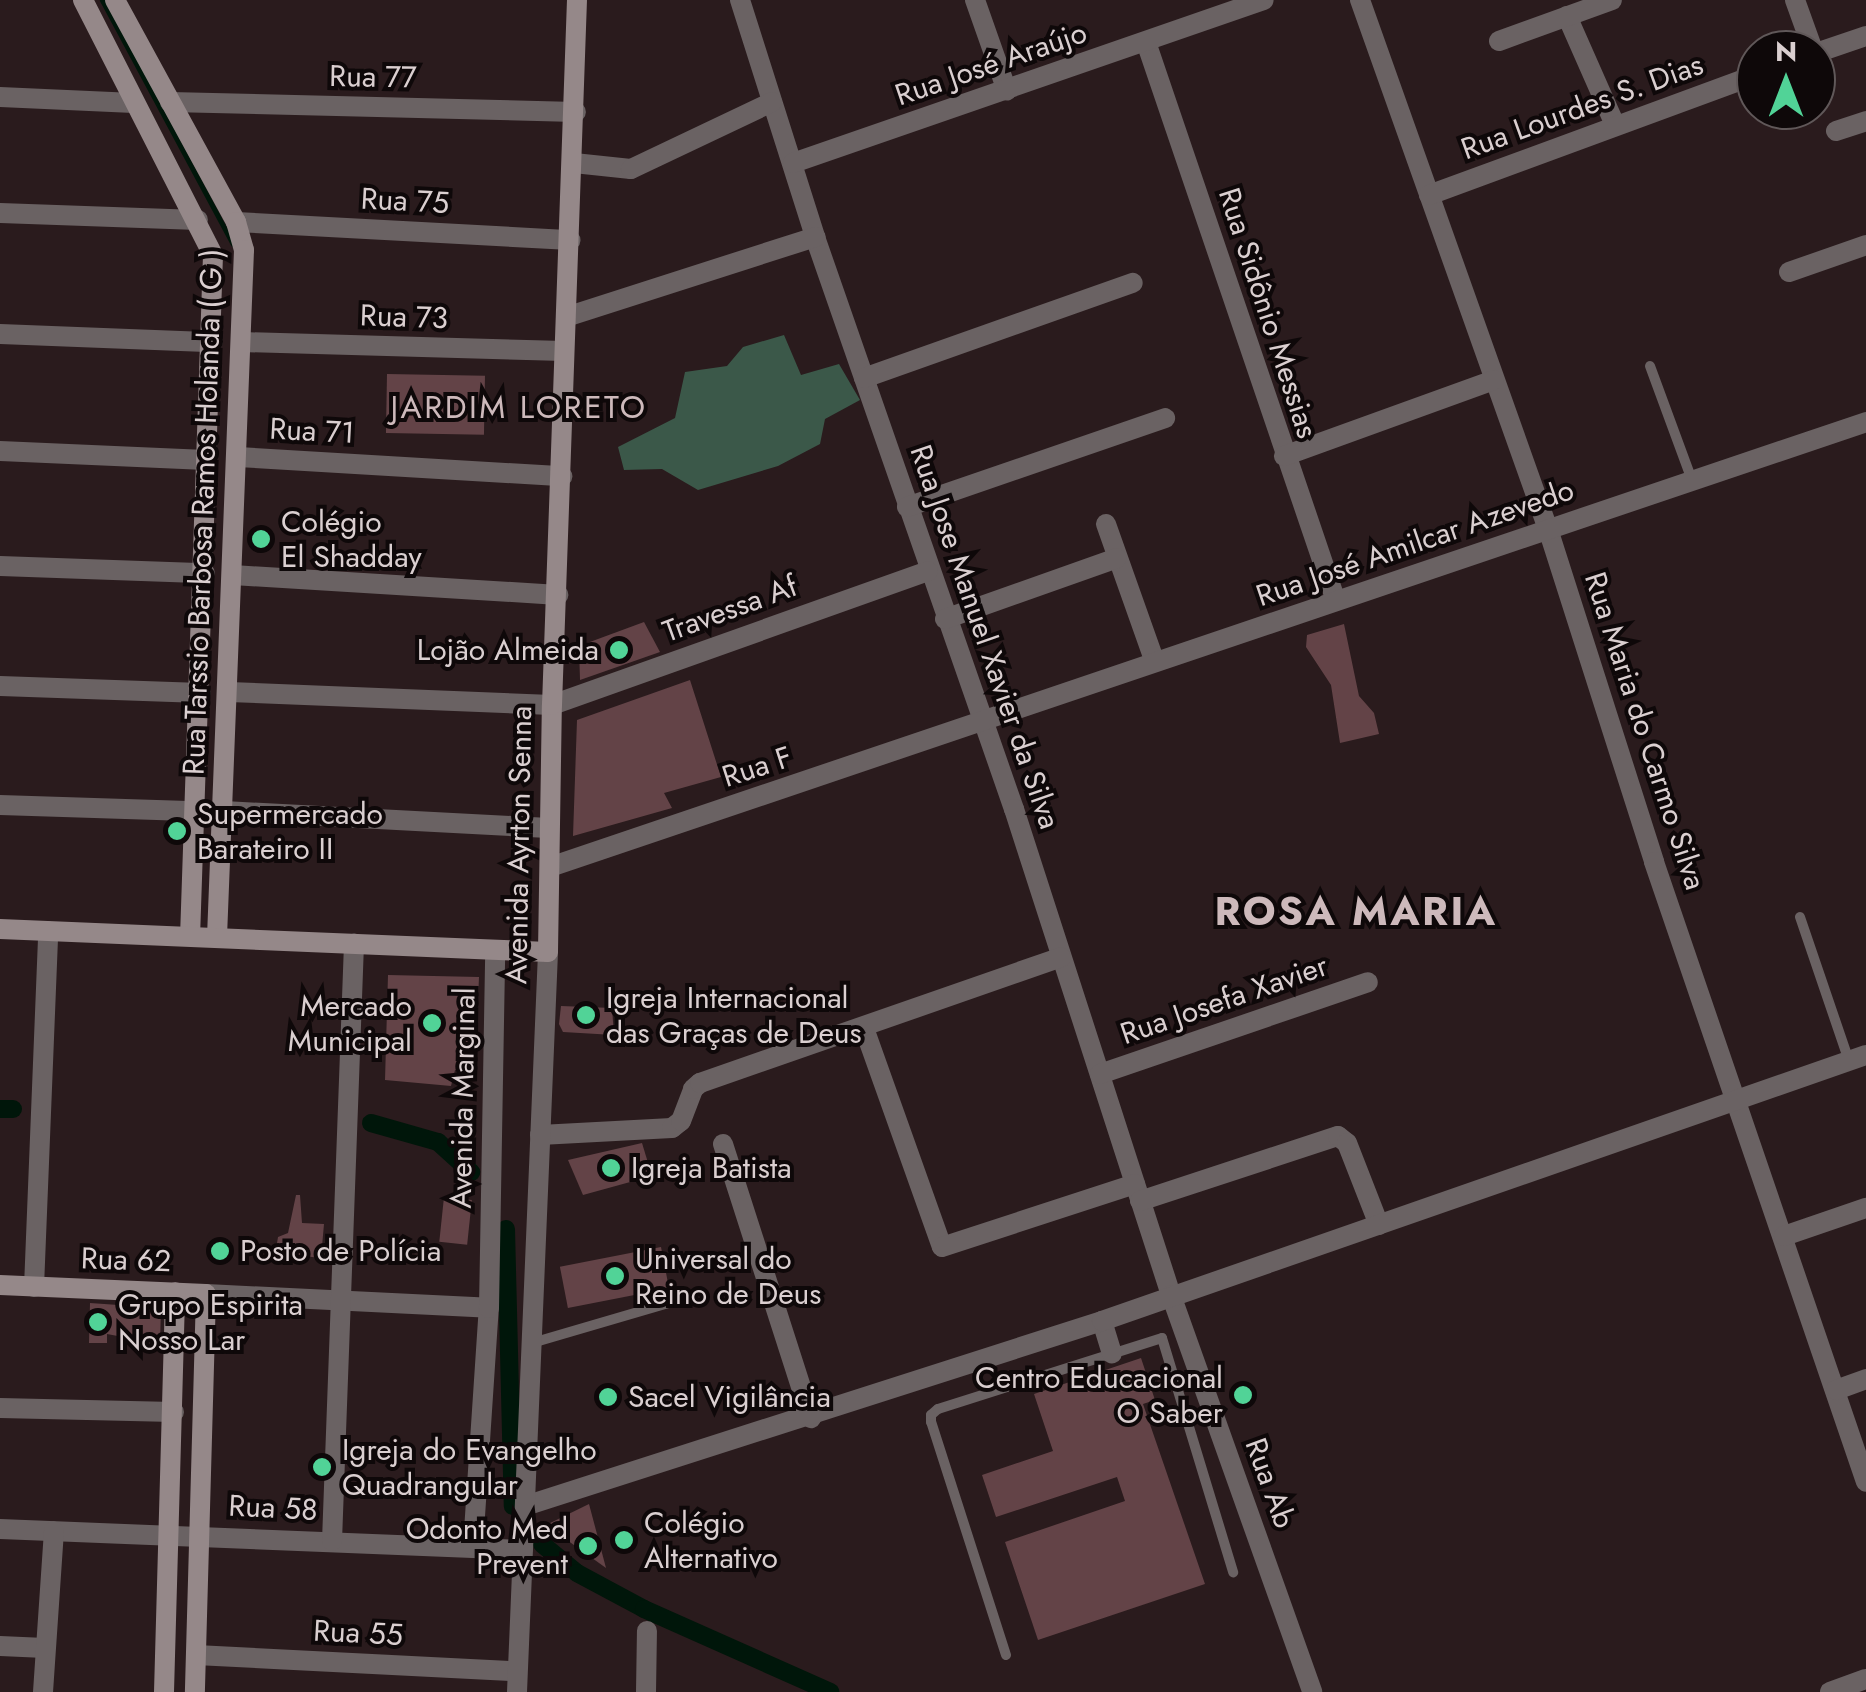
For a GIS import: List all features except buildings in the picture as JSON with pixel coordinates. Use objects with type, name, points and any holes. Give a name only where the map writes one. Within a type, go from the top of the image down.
[{"type":"street","name":"Rua Tarssio Barbosa Ramos Holanda ( G )","points":[[84,0],[213,256],[190,936]]},
{"type":"street","name":"Rua Tarssio Barbosa Ramos Holanda ( G )","points":[[115,0],[236,222],[245,260],[218,937]]},
{"type":"street","name":"Avenida Ayrton Senna","points":[[517,1682],[548,952],[552,704],[577,0]]},
{"type":"street","name":"Rua Jose Manuel Xavier da Silva","points":[[740,0],[815,237],[984,723],[1172,1295]]},
{"type":"street","points":[[975,0],[1007,91]]},
{"type":"street","name":"Rua José Araújo","points":[[793,163],[1264,0]]},
{"type":"street","name":"Rua Maria do Carmo Silva","points":[[1360,0],[1548,530],[1654,862],[1866,1482]]},
{"type":"street","points":[[1499,41],[1612,0]]},
{"type":"street","points":[[1794,0],[1806,30]]},
{"type":"street","points":[[1568,16],[1615,125]]},
{"type":"street","points":[[1836,45],[1866,36]]},
{"type":"street","name":"Rua Sidônio Messias","points":[[1146,42],[1336,601]]},
{"type":"street","name":"Rua Lourdes S. Dias","points":[[1430,196],[1736,82]]},
{"type":"street","points":[[0,97],[134,103]]},
{"type":"street","name":"Rua 77","points":[[170,102],[576,112]]},
{"type":"street","points":[[574,163],[631,169],[772,102]]},
{"type":"street","points":[[1836,131],[1866,121]]},
{"type":"street","points":[[0,213],[198,220]]},
{"type":"street","name":"Rua 75","points":[[236,222],[571,240]]},
{"type":"street","points":[[566,317],[815,237]]},
{"type":"street","points":[[1789,272],[1866,245]]},
{"type":"street","points":[[864,378],[1133,283]]},
{"type":"street","points":[[0,334],[213,342]]},
{"type":"street","name":"Rua 73","points":[[242,342],[564,351]]},
{"type":"street","points":[[1284,456],[1494,380]]},
{"type":"street","points":[[907,507],[1166,418]]},
{"type":"street","name":"Rua José Amilcar Azevedo","points":[[984,723],[1866,422]]},
{"type":"street","points":[[0,452],[206,460]]},
{"type":"street","name":"Rua 71","points":[[238,457],[562,476]]},
{"type":"street","points":[[206,518],[236,519]]},
{"type":"street","points":[[1106,524],[1155,662]]},
{"type":"street","points":[[946,619],[1117,558]]},
{"type":"street","points":[[0,566],[205,573]]},
{"type":"street","name":"Travessa Af","points":[[552,704],[928,571]]},
{"type":"street","points":[[234,575],[558,595]]},
{"type":"street","points":[[0,686],[200,693]]},
{"type":"street","points":[[229,692],[552,704]]},
{"type":"street","name":"Rua F","points":[[550,867],[984,723]]},
{"type":"street","points":[[0,806],[196,811]]},
{"type":"street","points":[[224,811],[549,828]]},
{"type":"street","points":[[0,929],[548,952]]},
{"type":"street","points":[[34,1286],[48,931]]},
{"type":"street","points":[[332,1541],[354,943]]},
{"type":"street","name":"Avenida Marginal","points":[[473,1546],[489,1308],[495,950]]},
{"type":"street","points":[[540,1135],[672,1128],[681,1121],[697,1084],[1061,957]]},
{"type":"street","name":"Rua Josefa Xavier","points":[[1100,1074],[1368,982]]},
{"type":"street","points":[[864,1028],[942,1247],[1338,1136],[1346,1143],[1380,1225]]},
{"type":"street","points":[[525,1506],[811,1418],[1102,1321],[1857,1058]]},
{"type":"street","points":[[723,1144],[811,1418]]},
{"type":"street","points":[[1784,1236],[1866,1208]]},
{"type":"street","name":"Rua 62","points":[[0,1285],[489,1308]]},
{"type":"street","points":[[164,1692],[175,1292]]},
{"type":"street","points":[[195,1692],[206,1294]]},
{"type":"street","name":"Rua Ab","points":[[1172,1295],[1312,1692]]},
{"type":"street","points":[[1102,1321],[1112,1353]]},
{"type":"street","points":[[1836,1390],[1866,1379]]},
{"type":"street","points":[[0,1408],[174,1412]]},
{"type":"street","name":"Rua 58","points":[[0,1529],[523,1550]]},
{"type":"street","points":[[43,1692],[54,1531]]},
{"type":"street","points":[[646,1692],[647,1631]]},
{"type":"street","points":[[0,1646],[45,1648]]},
{"type":"street","name":"Rua 55","points":[[196,1655],[517,1682]]},
{"type":"street","points":[[1830,1692],[1866,1679]]},
{"type":"lane","points":[[1650,366],[1692,481]]},
{"type":"lane","points":[[1800,917],[1857,1058]]},
{"type":"lane","points":[[531,1344],[679,1300]]},
{"type":"lane","points":[[1006,1655],[931,1415],[938,1408],[1164,1339],[1233,1572]]},
{"type":"green space","points":[[784,335],[801,375],[839,364],[860,400],[825,419],[820,444],[778,466],[698,490],[662,469],[624,470],[618,447],[675,418],[685,372],[727,366],[743,347]]},
{"type":"waterway","points":[[102,0],[233,244]]},
{"type":"waterway","points":[[0,1109],[13,1109]]},
{"type":"waterway","points":[[371,1123],[438,1142],[471,1172]]},
{"type":"waterway","points":[[506,1229],[513,1506]]},
{"type":"waterway","points":[[542,1544],[577,1573],[644,1609],[830,1692]]},
{"type":"place","name":"Colégio El Shadday","points":[[261,539]]},
{"type":"place","name":"Lojão Almeida","points":[[619,650]]},
{"type":"place","name":"Supermercado Barateiro II","points":[[177,831]]},
{"type":"place","name":"Igreja Internacional das Graças de Deus","points":[[586,1015]]},
{"type":"place","name":"Mercado Municipal","points":[[432,1023]]},
{"type":"place","name":"Igreja Batista","points":[[611,1168]]},
{"type":"place","name":"Posto de Polícia","points":[[220,1251]]},
{"type":"place","name":"Universal do Reino de Deus","points":[[615,1276]]},
{"type":"place","name":"Grupo Espirita Nosso Lar","points":[[98,1322]]},
{"type":"place","name":"Centro Educacional O Saber","points":[[1243,1395]]},
{"type":"place","name":"Sacel Vigilância","points":[[608,1397]]},
{"type":"place","name":"Igreja do Evangelho Quadrangular","points":[[322,1467]]},
{"type":"place","name":"Colégio Alternativo","points":[[624,1540]]},
{"type":"place","name":"Odonto Med Prevent","points":[[588,1546]]},
{"type":"district","name":"JARDIM LORETO","points":[[519,407]]},
{"type":"district","name":"ROSA MARIA","points":[[1356,911]]}]
